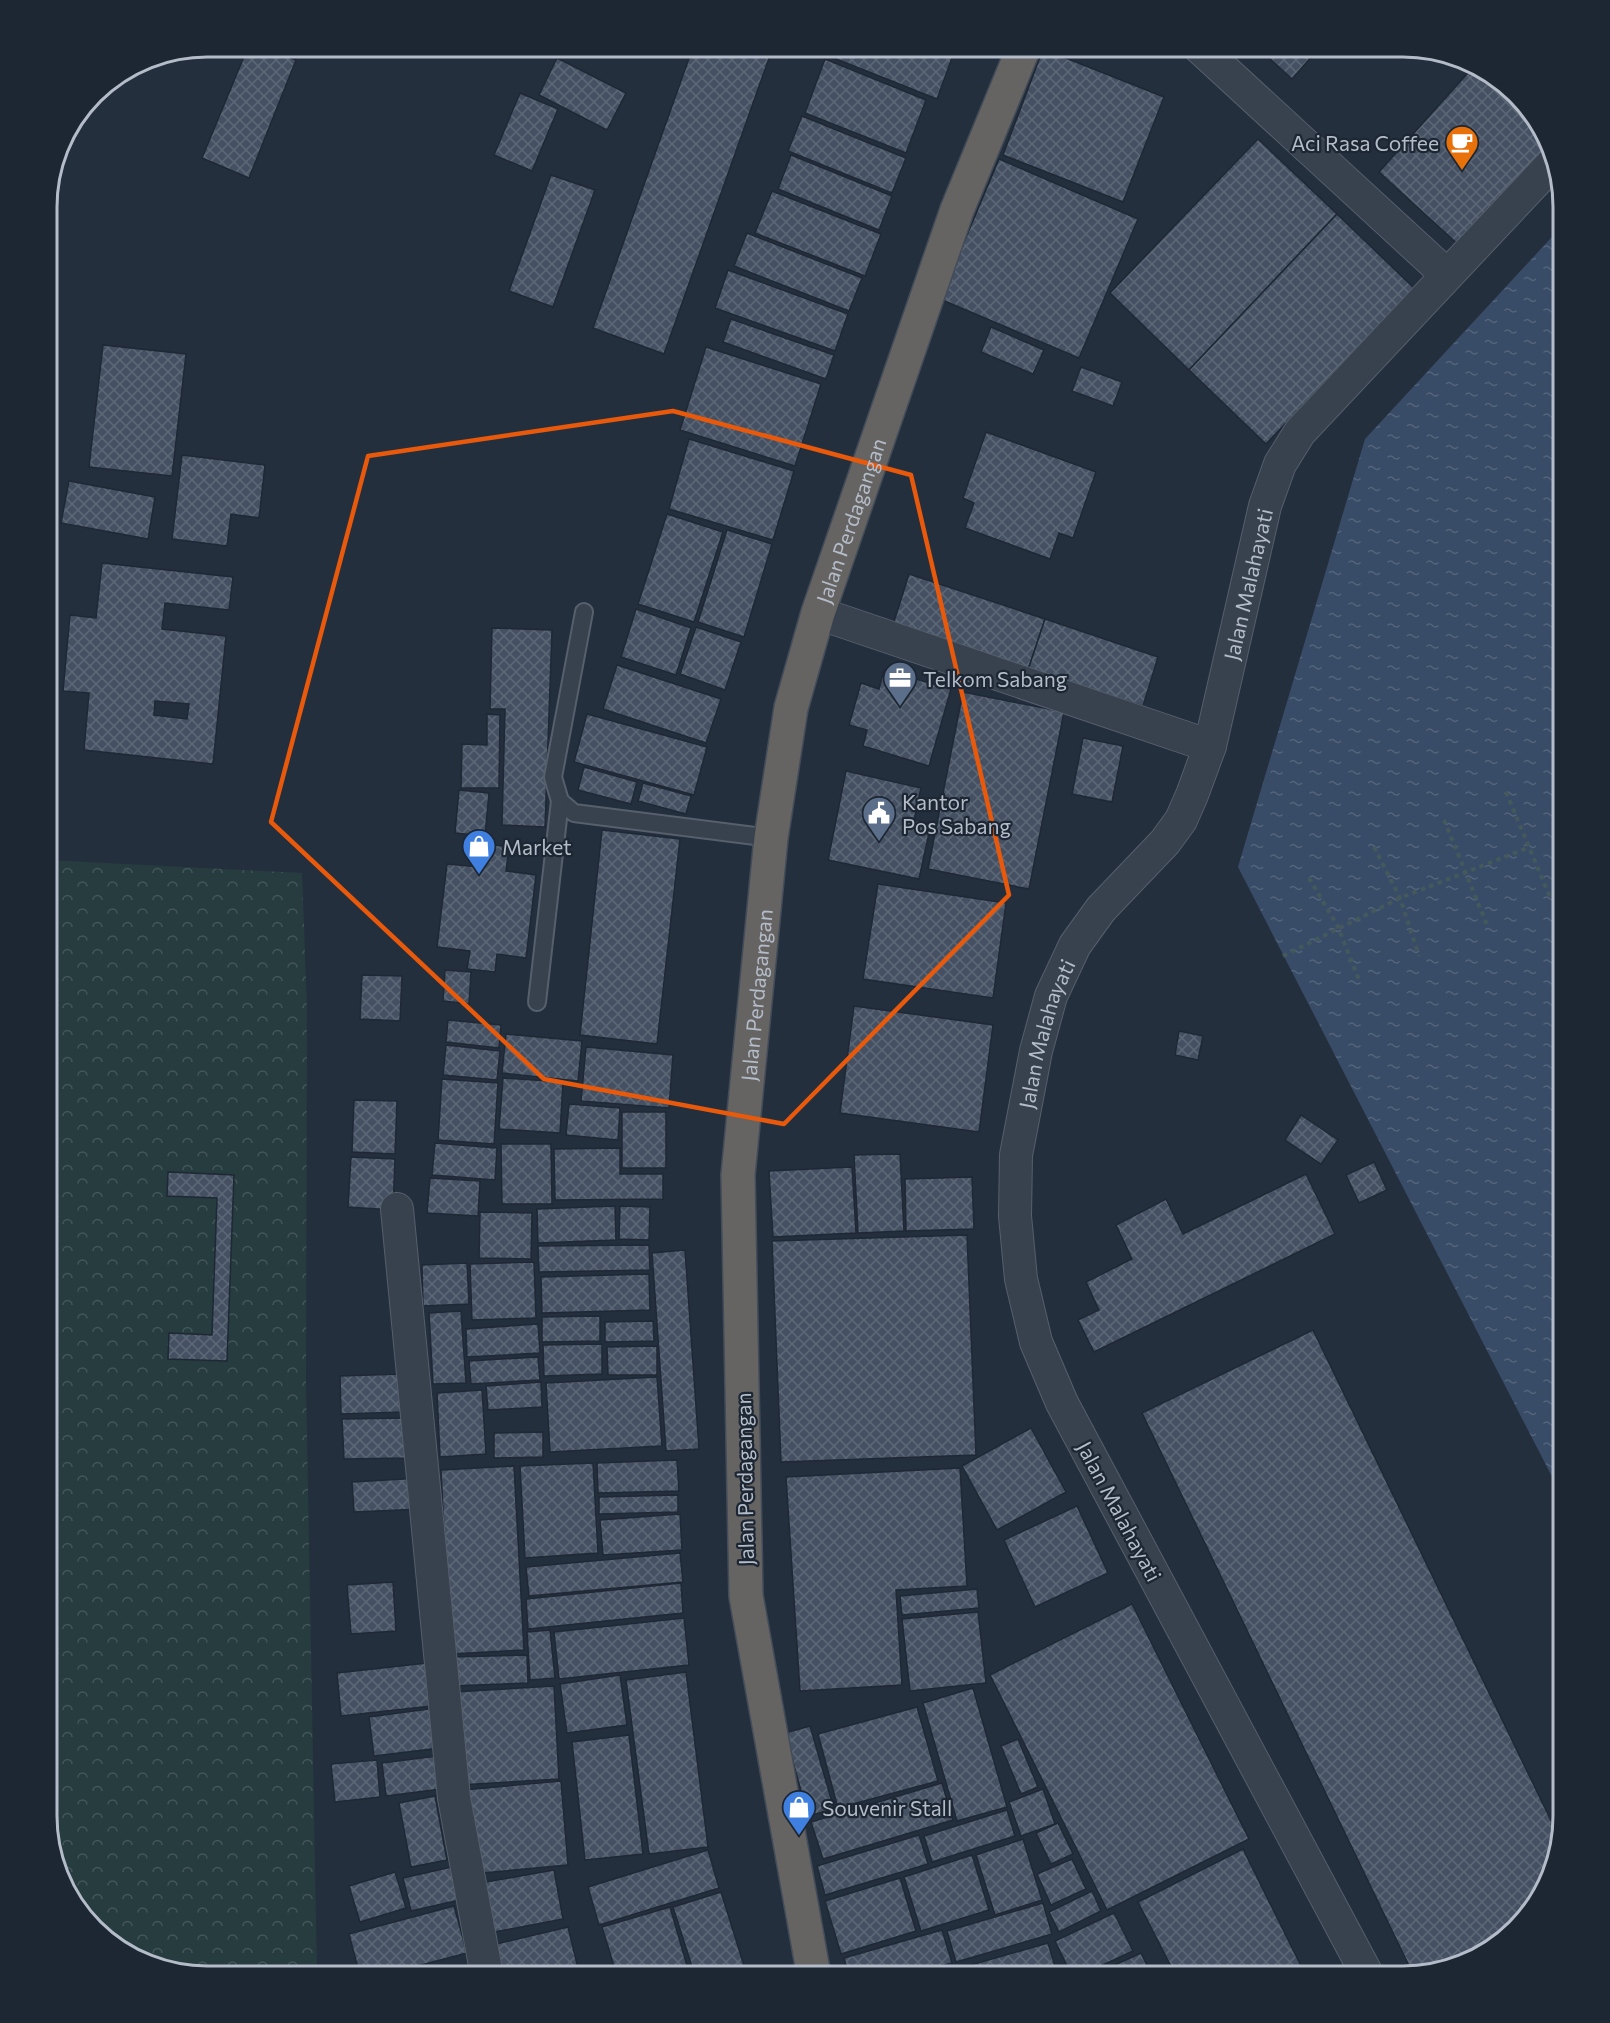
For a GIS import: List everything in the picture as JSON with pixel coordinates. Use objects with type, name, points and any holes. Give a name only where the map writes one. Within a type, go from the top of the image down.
[{"type":"highway","name":"Jalan Perdagangan","points":[[812,1966],[746,1596],[738,1175],[771,838],[791,708],[818,613],[957,210],[1020,57]]},
{"type":"street","points":[[1210,57],[1447,275]]},
{"type":"street","name":"Jalan Malahayati","points":[[1362,1966],[1062,1403],[1036,1342],[1021,1279],[1015,1216],[1016,1155],[1036,1051],[1051,996],[1075,945],[1101,909],[1165,842],[1180,820],[1210,746],[1265,506],[1280,464],[1300,432],[1548,168]]},
{"type":"street","points":[[818,613],[1210,746]]},
{"type":"street","points":[[397,1209],[454,1798],[485,1966]]},
{"type":"lane","points":[[537,1002],[560,801],[553,777],[584,612]]},
{"type":"lane","points":[[560,801],[574,813],[771,838]]},
{"type":"path","points":[[1506,792],[1550,897]]},
{"type":"path","points":[[1444,820],[1487,925]]},
{"type":"path","points":[[1374,847],[1400,898],[1419,956]]},
{"type":"path","points":[[1283,956],[1400,898],[1530,847]]},
{"type":"path","points":[[1309,878],[1338,927],[1359,980]]},
{"type":"highlighted area","points":[[673,411],[911,475],[1009,895],[784,1124],[544,1079],[271,822],[368,456]]},
{"type":"green space","points":[[57,861],[302,873],[307,1010],[306,1382],[317,1966],[197,1966],[177,1963],[140,1951],[123,1941],[94,1915],[72,1883],[58,1836]]},
{"type":"water","points":[[1553,236],[1553,1479],[1238,867],[1365,439]]},
{"type":"building","points":[[244,57],[288,57],[296,60],[249,178],[202,158]]},
{"type":"building","points":[[689,57],[769,57],[664,354],[593,328]]},
{"type":"building","points":[[831,57],[952,57],[937,99]]},
{"type":"building","points":[[1040,57],[1063,57],[1164,97],[1123,202],[1003,155]]},
{"type":"building","points":[[1268,57],[1311,57],[1292,79]]},
{"type":"building","points":[[557,58],[626,93],[607,130],[539,95]]},
{"type":"building","points":[[825,59],[926,100],[906,153],[805,113]]},
{"type":"building","points":[[1469,72],[1487,82],[1516,108],[1538,140],[1545,158],[1463,249],[1379,172]]},
{"type":"building","points":[[520,93],[558,109],[532,171],[494,155]]},
{"type":"building","points":[[802,116],[906,158],[892,193],[788,151]]},
{"type":"building","points":[[1258,139],[1337,214],[1189,370],[1110,293]]},
{"type":"building","points":[[791,155],[892,196],[879,230],[778,189]]},
{"type":"building","points":[[999,159],[1138,219],[1079,358],[940,299]]},
{"type":"building","points":[[551,175],[595,190],[553,307],[509,291]]},
{"type":"building","points":[[772,191],[881,234],[865,276],[755,233]]},
{"type":"building","points":[[1337,214],[1414,288],[1266,444],[1189,370]]},
{"type":"building","points":[[747,233],[862,278],[849,311],[734,266]]},
{"type":"building","points":[[728,270],[848,314],[835,351],[715,308]]},
{"type":"building","points":[[731,319],[834,355],[826,379],[723,342]]},
{"type":"building","points":[[991,327],[1044,350],[1033,374],[981,352]]},
{"type":"building","points":[[103,345],[186,354],[172,476],[89,467]]},
{"type":"building","points":[[706,347],[821,384],[795,466],[680,430]]},
{"type":"building","points":[[1081,367],[1122,382],[1113,406],[1072,391]]},
{"type":"building","points":[[986,432],[1096,472],[1073,538],[1059,533],[1050,559],[965,528],[974,503],[963,498]]},
{"type":"building","points":[[689,439],[794,471],[773,540],[669,509]]},
{"type":"building","points":[[182,455],[265,465],[259,518],[231,514],[227,546],[172,539]]},
{"type":"building","points":[[69,481],[155,497],[148,539],[61,523]]},
{"type":"building","points":[[667,514],[723,532],[694,622],[638,604]]},
{"type":"building","points":[[727,530],[772,544],[744,637],[698,622]]},
{"type":"building","points":[[102,563],[233,577],[229,610],[165,603],[162,629],[226,636],[213,764],[84,750],[89,693],[63,691],[70,615],[96,618]],"holes":[[[155,701],[189,704],[187,719],[154,715]]]},
{"type":"building","points":[[909,574],[1045,619],[1028,670],[893,625]]},
{"type":"building","points":[[636,609],[691,628],[676,675],[621,657]]},
{"type":"building","points":[[1045,619],[1158,657],[1143,706],[1028,670]]},
{"type":"building","points":[[696,627],[741,642],[725,690],[680,674]]},
{"type":"building","points":[[492,628],[552,630],[545,827],[502,825],[505,709],[490,709]]},
{"type":"building","points":[[617,665],[721,699],[706,743],[603,709]]},
{"type":"building","name":"Telkom Sabang","points":[[884,670],[951,689],[929,766],[863,746],[867,730],[849,725],[861,683],[879,689]]},
{"type":"building","points":[[963,692],[1064,712],[1029,889],[928,869]]},
{"type":"building","points":[[487,714],[500,715],[499,788],[461,788],[462,744],[487,745]]},
{"type":"building","points":[[587,714],[707,747],[694,795],[574,762]]},
{"type":"building","points":[[1083,738],[1123,746],[1112,802],[1072,794]]},
{"type":"building","points":[[584,767],[637,782],[631,804],[578,790]]},
{"type":"building","name":"Kantor Pos Sabang","points":[[846,771],[921,788],[914,820],[931,824],[919,879],[828,860]]},
{"type":"building","points":[[643,783],[691,796],[686,814],[638,801]]},
{"type":"building","points":[[459,790],[489,793],[485,836],[455,833]]},
{"type":"building","points":[[602,830],[680,839],[657,1044],[580,1035]]},
{"type":"building","points":[[482,843],[509,847],[506,871],[536,875],[526,958],[497,954],[495,972],[467,969],[470,951],[437,947],[447,864],[479,867]]},
{"type":"building","points":[[878,884],[1006,903],[993,998],[863,979]]},
{"type":"building","points":[[445,970],[471,972],[469,1004],[443,1001]]},
{"type":"building","points":[[362,975],[402,976],[400,1021],[360,1019]]},
{"type":"building","points":[[854,1006],[993,1025],[979,1132],[840,1113]]},
{"type":"building","points":[[448,1020],[501,1025],[499,1048],[446,1042]]},
{"type":"building","points":[[1179,1031],[1203,1036],[1198,1060],[1175,1055]]},
{"type":"building","points":[[506,1034],[582,1041],[578,1081],[502,1073]]},
{"type":"building","points":[[446,1045],[500,1051],[497,1080],[443,1075]]},
{"type":"building","points":[[586,1047],[673,1055],[669,1108],[581,1101]]},
{"type":"building","points":[[503,1078],[563,1082],[560,1133],[499,1129]]},
{"type":"building","points":[[442,1079],[498,1083],[494,1144],[438,1140]]},
{"type":"building","points":[[354,1100],[397,1101],[395,1154],[352,1152]]},
{"type":"building","points":[[569,1104],[620,1108],[618,1140],[566,1135]]},
{"type":"building","points":[[622,1112],[666,1112],[666,1168],[622,1168]]},
{"type":"building","points":[[1301,1115],[1338,1140],[1321,1164],[1285,1140]]},
{"type":"building","points":[[435,1143],[497,1148],[495,1180],[432,1175]]},
{"type":"building","points":[[501,1144],[551,1144],[552,1204],[502,1204]]},
{"type":"building","points":[[620,1148],[620,1174],[663,1174],[663,1199],[555,1200],[554,1149]]},
{"type":"building","points":[[900,1154],[904,1231],[858,1233],[854,1155]]},
{"type":"building","points":[[351,1157],[395,1159],[393,1210],[348,1207]]},
{"type":"building","points":[[1374,1162],[1387,1190],[1359,1203],[1346,1175]]},
{"type":"building","points":[[852,1167],[856,1233],[773,1237],[769,1171]]},
{"type":"building","points":[[168,1172],[234,1175],[227,1361],[168,1359],[169,1333],[212,1335],[217,1198],[167,1196]]},
{"type":"building","points":[[1306,1174],[1335,1234],[1094,1352],[1078,1320],[1099,1310],[1086,1282],[1132,1259],[1116,1225],[1166,1199],[1183,1234]]},
{"type":"building","points":[[972,1177],[974,1229],[906,1231],[905,1179]]},
{"type":"building","points":[[430,1178],[480,1181],[478,1216],[427,1213]]},
{"type":"building","points":[[615,1206],[616,1240],[538,1243],[537,1209]]},
{"type":"building","points":[[620,1206],[650,1207],[649,1240],[619,1239]]},
{"type":"building","points":[[480,1212],[532,1213],[531,1259],[479,1258]]},
{"type":"building","points":[[967,1235],[976,1455],[781,1462],[772,1241]]},
{"type":"building","points":[[649,1245],[650,1270],[539,1272],[538,1246]]},
{"type":"building","points":[[685,1250],[699,1449],[666,1451],[652,1253]]},
{"type":"building","points":[[534,1262],[536,1318],[472,1320],[470,1264]]},
{"type":"building","points":[[467,1263],[469,1304],[423,1306],[422,1265]]},
{"type":"building","points":[[649,1274],[650,1310],[542,1313],[541,1277]]},
{"type":"building","points":[[461,1311],[466,1383],[433,1384],[429,1313]]},
{"type":"building","points":[[600,1316],[600,1341],[542,1342],[542,1317]]},
{"type":"building","points":[[653,1321],[654,1341],[605,1342],[605,1322]]},
{"type":"building","points":[[538,1324],[540,1353],[467,1357],[466,1329]]},
{"type":"building","points":[[1313,1330],[1553,1825],[1550,1846],[1538,1883],[1516,1915],[1487,1941],[1461,1955],[1423,1965],[1409,1966],[1142,1413]]},
{"type":"building","points":[[602,1344],[602,1374],[544,1376],[543,1345]]},
{"type":"building","points":[[657,1346],[657,1375],[608,1375],[607,1347]]},
{"type":"building","points":[[538,1357],[540,1380],[471,1384],[469,1361]]},
{"type":"building","points":[[402,1374],[403,1412],[341,1414],[340,1376]]},
{"type":"building","points":[[657,1377],[662,1446],[550,1452],[546,1383]]},
{"type":"building","points":[[541,1382],[542,1407],[488,1410],[486,1386]]},
{"type":"building","points":[[482,1390],[486,1454],[440,1457],[437,1393]]},
{"type":"building","points":[[406,1418],[407,1458],[344,1459],[342,1419]]},
{"type":"building","points":[[1031,1428],[1066,1492],[997,1530],[962,1466]]},
{"type":"building","points":[[543,1432],[543,1457],[494,1458],[494,1433]]},
{"type":"building","points":[[677,1460],[679,1491],[598,1493],[597,1463]]},
{"type":"building","points":[[593,1463],[598,1553],[525,1558],[520,1466]]},
{"type":"building","points":[[514,1466],[524,1650],[450,1654],[441,1470]]},
{"type":"building","points":[[960,1468],[967,1586],[896,1590],[902,1685],[800,1691],[786,1477]]},
{"type":"building","points":[[421,1478],[422,1509],[354,1512],[352,1482]]},
{"type":"building","points":[[678,1495],[678,1512],[599,1514],[599,1497]]},
{"type":"building","points":[[1077,1506],[1108,1573],[1035,1607],[1004,1540]]},
{"type":"building","points":[[680,1514],[682,1550],[603,1555],[600,1520]]},
{"type":"building","points":[[680,1553],[683,1582],[529,1596],[526,1567]]},
{"type":"building","points":[[393,1582],[396,1631],[351,1634],[347,1585]]},
{"type":"building","points":[[681,1583],[683,1613],[528,1629],[526,1599]]},
{"type":"building","points":[[977,1589],[979,1608],[902,1615],[900,1596]]},
{"type":"building","points":[[1132,1604],[1249,1839],[1107,1910],[990,1675]]},
{"type":"building","points":[[978,1612],[986,1683],[910,1691],[902,1619]]},
{"type":"building","points":[[684,1618],[689,1665],[559,1679],[554,1632]]},
{"type":"building","points":[[550,1630],[555,1678],[530,1680],[527,1632]]},
{"type":"building","points":[[527,1655],[528,1683],[450,1686],[449,1657]]},
{"type":"building","points":[[427,1663],[432,1706],[341,1716],[337,1673]]},
{"type":"building","points":[[686,1672],[708,1847],[649,1854],[626,1680]]},
{"type":"building","points":[[620,1675],[627,1725],[567,1733],[560,1684]]},
{"type":"building","points":[[554,1686],[559,1779],[459,1785],[454,1692]]},
{"type":"building","points":[[973,1688],[1007,1807],[957,1821],[923,1703]]},
{"type":"building","points":[[917,1707],[938,1781],[838,1808],[818,1734]]},
{"type":"building","points":[[436,1708],[440,1748],[374,1756],[369,1717]]},
{"type":"building","points":[[810,1726],[834,1809],[808,1816],[785,1733]]},
{"type":"building","points":[[629,1735],[643,1854],[585,1860],[572,1742]]},
{"type":"building","points":[[1018,1739],[1038,1787],[1021,1794],[1001,1746]]},
{"type":"building","points":[[437,1756],[441,1789],[386,1796],[382,1763]]},
{"type":"building","points":[[377,1760],[380,1797],[335,1802],[331,1764]]},
{"type":"building","points":[[561,1781],[568,1865],[471,1874],[463,1790]]},
{"type":"building","points":[[942,1783],[953,1820],[823,1859],[811,1822]]},
{"type":"building","points":[[1043,1789],[1055,1824],[1021,1836],[1009,1802]]},
{"type":"building","points":[[435,1796],[447,1860],[411,1867],[399,1803]]},
{"type":"building","points":[[1007,1810],[1015,1836],[932,1862],[924,1836]]},
{"type":"building","points":[[1058,1823],[1073,1854],[1051,1864],[1036,1833]]},
{"type":"building","points":[[919,1835],[928,1864],[825,1895],[817,1866]]},
{"type":"building","points":[[1023,1839],[1042,1900],[995,1915],[976,1855]]},
{"type":"building","points":[[1243,1849],[1301,1966],[1171,1966],[1138,1902]]},
{"type":"building","points":[[708,1850],[719,1888],[599,1925],[588,1887]]},
{"type":"building","points":[[972,1855],[989,1910],[921,1931],[904,1877]]},
{"type":"building","points":[[1072,1859],[1086,1889],[1051,1905],[1037,1874]]},
{"type":"building","points":[[456,1866],[464,1899],[411,1911],[403,1878]]},
{"type":"building","points":[[554,1870],[563,1919],[484,1934],[475,1884]]},
{"type":"building","points":[[395,1872],[406,1908],[360,1922],[349,1886]]},
{"type":"building","points":[[900,1878],[916,1931],[841,1954],[825,1901]]},
{"type":"building","points":[[1092,1891],[1101,1911],[1059,1932],[1049,1912]]},
{"type":"building","points":[[721,1892],[744,1966],[692,1966],[673,1907]]},
{"type":"building","points":[[1043,1903],[1052,1934],[956,1962],[947,1931]]},
{"type":"building","points":[[454,1906],[467,1953],[417,1966],[357,1966],[349,1934]]},
{"type":"building","points":[[670,1907],[687,1966],[614,1966],[602,1927]]},
{"type":"building","points":[[1114,1913],[1133,1951],[1101,1966],[1067,1966],[1055,1941]]},
{"type":"building","points":[[568,1927],[578,1966],[497,1966],[492,1945]]},
{"type":"building","points":[[942,1930],[952,1963],[941,1966],[846,1966],[844,1958]]},
{"type":"building","points":[[1048,1943],[1055,1966],[971,1966]]},
{"type":"building","points":[[1141,1953],[1147,1966],[1113,1966]]},
{"type":"place","name":"Aci Rasa Coffee","points":[[1462,171]]},
{"type":"place","name":"Telkom Sabang","points":[[900,707]]},
{"type":"place","name":"Kantor Pos Sabang","points":[[879,842]]},
{"type":"place","name":"Market","points":[[479,875]]},
{"type":"place","name":"Souvenir Stall","points":[[799,1836]]}]
